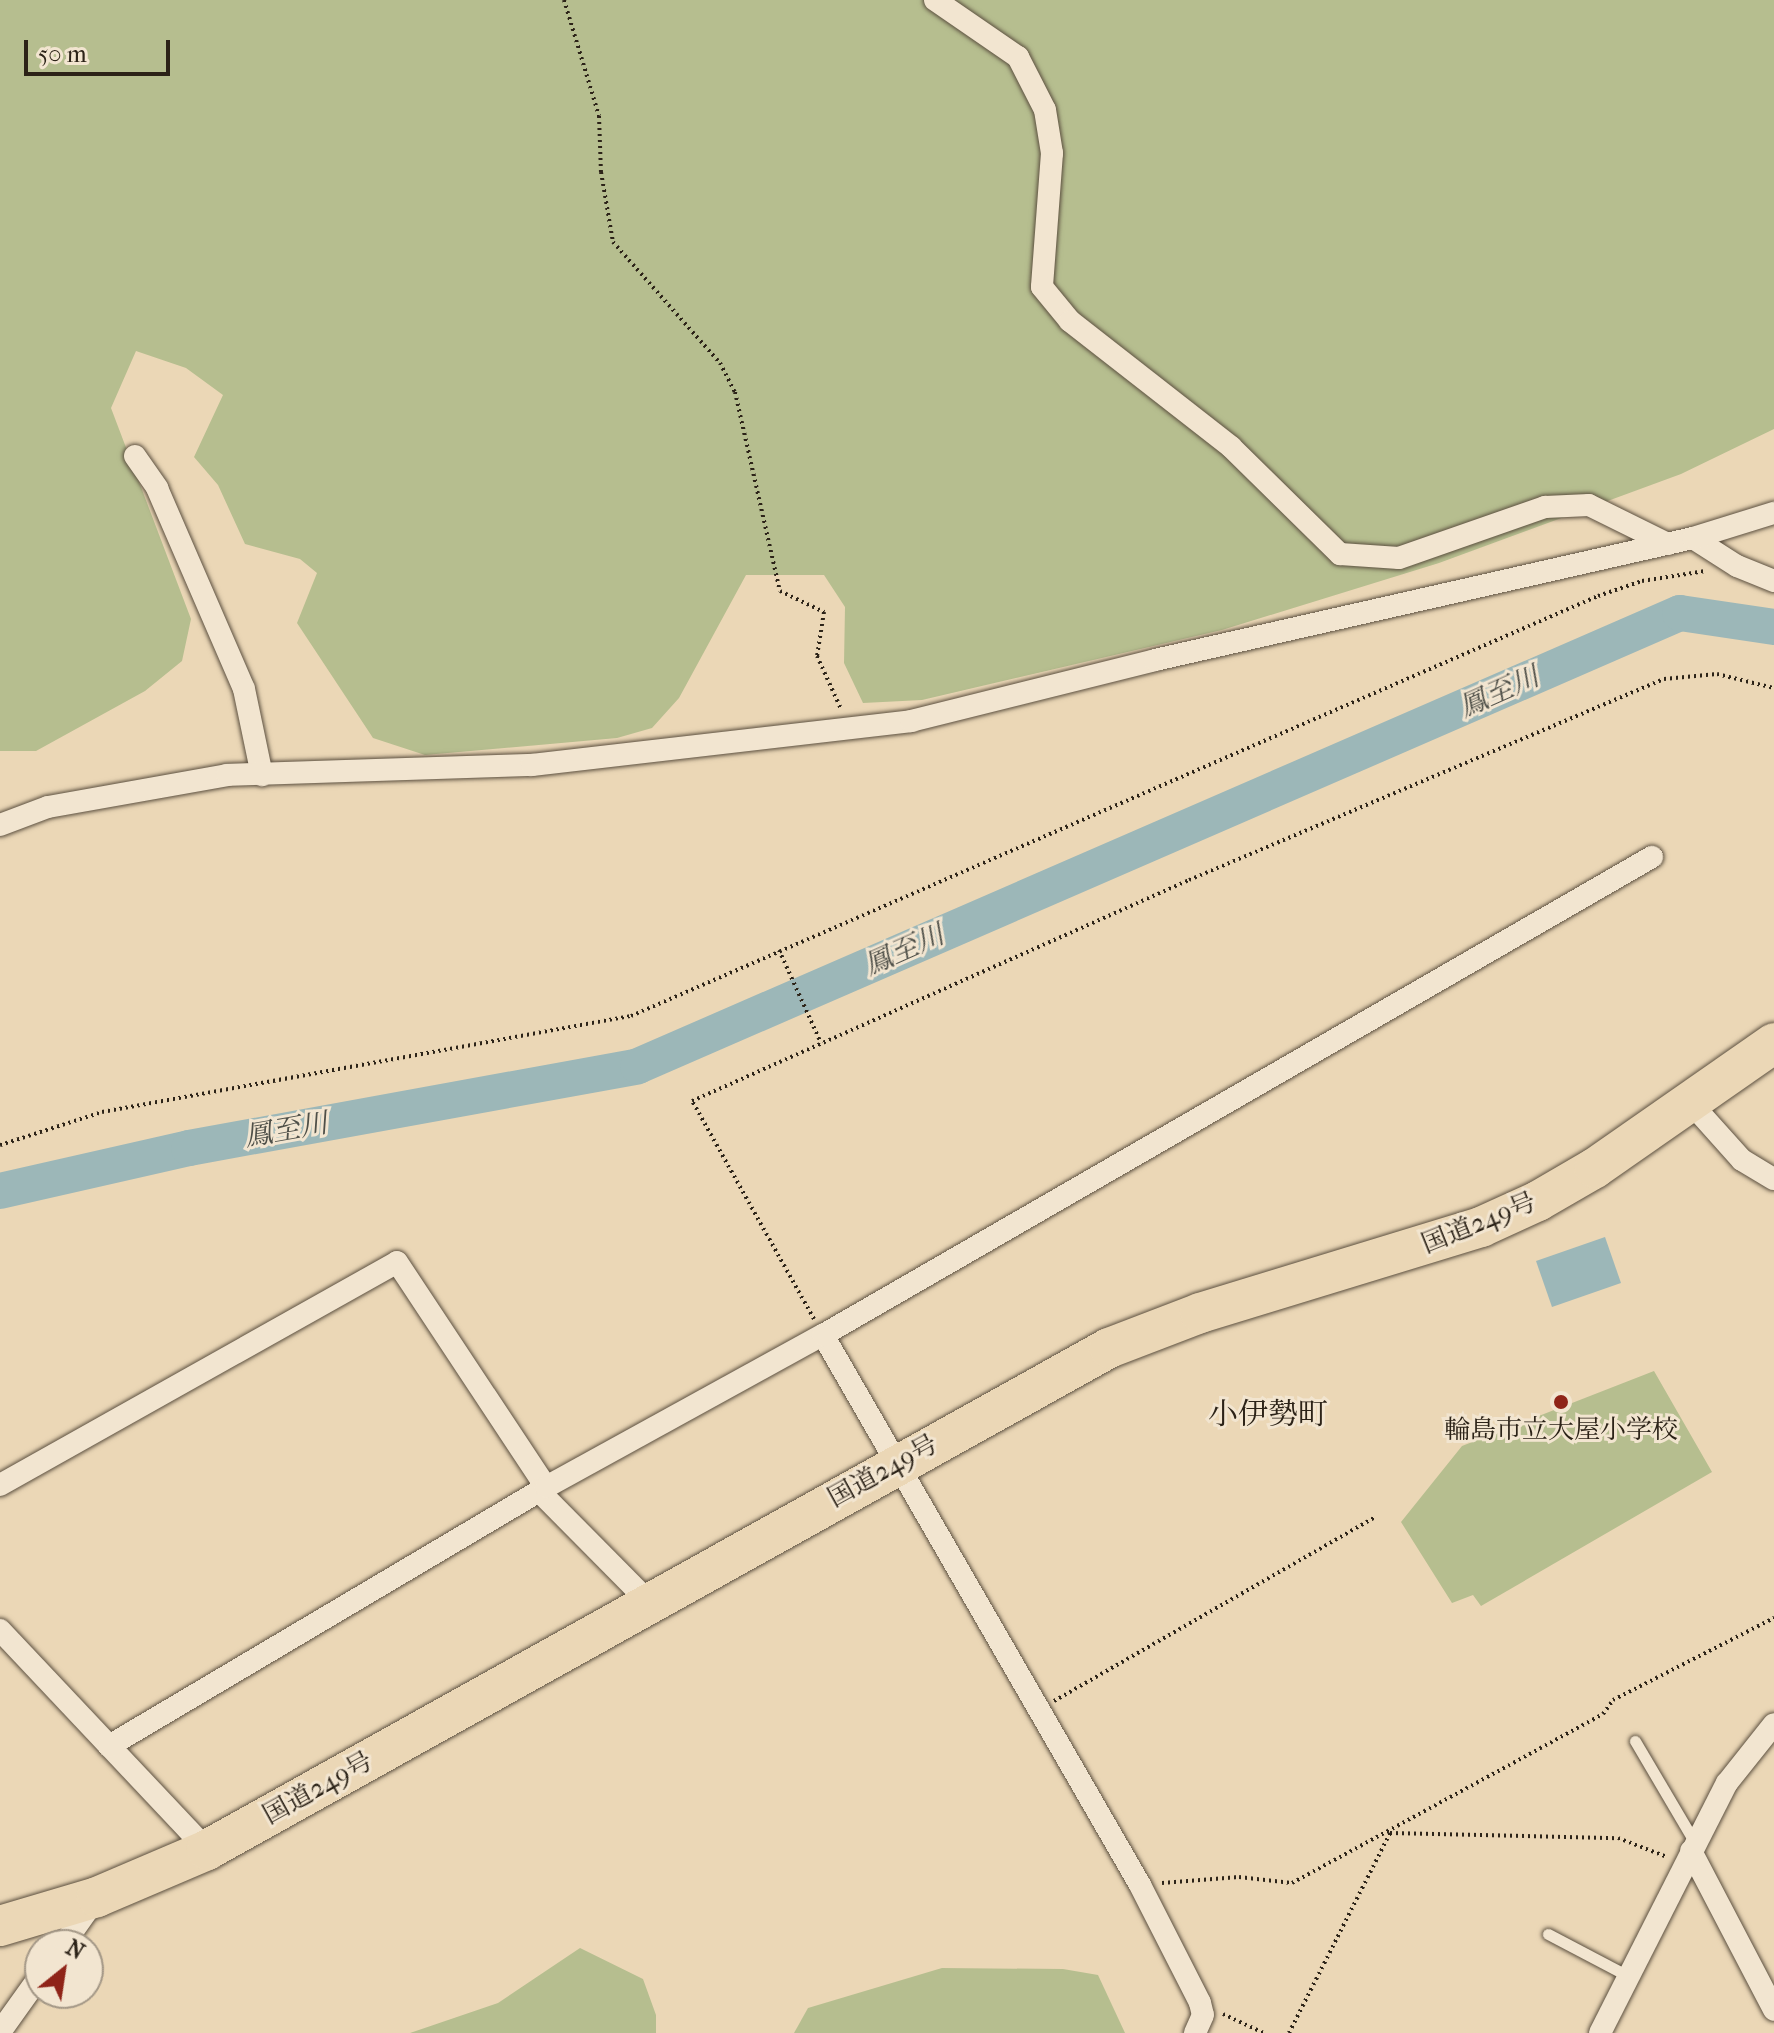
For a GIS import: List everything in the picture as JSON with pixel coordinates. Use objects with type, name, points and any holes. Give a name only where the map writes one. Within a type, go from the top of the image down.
[{"type":"highway","name":"国道249号","points":[[0,1926],[97,1897],[207,1850],[897,1463],[1109,1348],[1200,1313],[1492,1223],[1595,1168],[1774,1043]]},
{"type":"street","points":[[935,0],[1018,57],[1045,110],[1052,153],[1042,287],[1112,357],[1265,478],[1340,554],[1399,558],[1545,507],[1589,505],[1668,544]]},
{"type":"street","points":[[135,456],[157,488],[244,689],[262,775]]},
{"type":"street","points":[[0,825],[63,804],[199,779],[532,765],[911,721],[1155,660],[1693,538],[1774,513]]},
{"type":"street","points":[[1693,538],[1737,566],[1774,581]]},
{"type":"street","points":[[109,1746],[543,1489],[823,1335],[1652,857]]},
{"type":"street","points":[[1689,1101],[1742,1160],[1774,1179]]},
{"type":"street","points":[[0,1485],[397,1262],[543,1489],[649,1602]]},
{"type":"street","points":[[823,1335],[1140,1885],[1200,2003],[1203,2015],[1195,2033]]},
{"type":"street","points":[[0,1630],[207,1850]]},
{"type":"street","points":[[1600,2033],[1727,1783],[1774,1724]]},
{"type":"street","points":[[1690,1853],[1774,2010]]},
{"type":"street","points":[[74,1929],[97,1897]]},
{"type":"street","points":[[0,2032],[24,1998]]},
{"type":"lane","points":[[1635,1741],[1690,1853]]},
{"type":"lane","points":[[1548,1934],[1628,1976]]},
{"type":"path","points":[[564,0],[599,116],[601,172],[613,242],[720,363],[735,392],[780,591],[824,612],[817,656],[850,730]]},
{"type":"path","points":[[0,1145],[102,1112],[631,1016],[1598,596],[1642,581],[1737,566]]},
{"type":"path","points":[[823,1335],[692,1101],[820,1042],[1664,679],[1717,674],[1774,688]]},
{"type":"path","points":[[779,950],[820,1042]]},
{"type":"path","points":[[1038,1710],[1375,1517]]},
{"type":"path","points":[[1140,1885],[1239,1877],[1292,1883],[1390,1833],[1603,1714],[1613,1700],[1774,1618]]},
{"type":"path","points":[[1390,1833],[1618,1838],[1690,1853]]},
{"type":"path","points":[[1289,2033],[1390,1833]]},
{"type":"path","points":[[1200,2003],[1264,2033]]},
{"type":"green space","points":[[0,0],[1774,0],[1774,429],[1681,474],[1439,563],[1222,630],[922,700],[863,703],[844,663],[845,607],[824,575],[746,575],[679,698],[652,728],[617,738],[425,755],[373,738],[297,623],[317,573],[300,559],[245,544],[218,485],[194,457],[223,395],[186,368],[136,351],[111,408],[191,619],[182,661],[145,691],[36,751],[0,751]]},
{"type":"green space","points":[[1654,1371],[1712,1472],[1481,1606],[1473,1595],[1452,1603],[1401,1522],[1462,1446]]},
{"type":"green space","points":[[580,1948],[643,1979],[656,2015],[656,2033],[410,2033],[498,2003]]},
{"type":"green space","points":[[942,1968],[1063,1969],[1098,1975],[1125,2033],[794,2033],[808,2008]]},
{"type":"water","points":[[1605,1237],[1621,1283],[1552,1307],[1536,1261]]},
{"type":"waterway","name":"鳳至川","points":[[0,1191],[189,1148],[638,1066],[1680,613],[1774,627]]},
{"type":"place","name":"輪島市立大屋小学校","points":[[1561,1402]]},
{"type":"district","name":"小伊勢町","points":[[1268,1415]]}]
